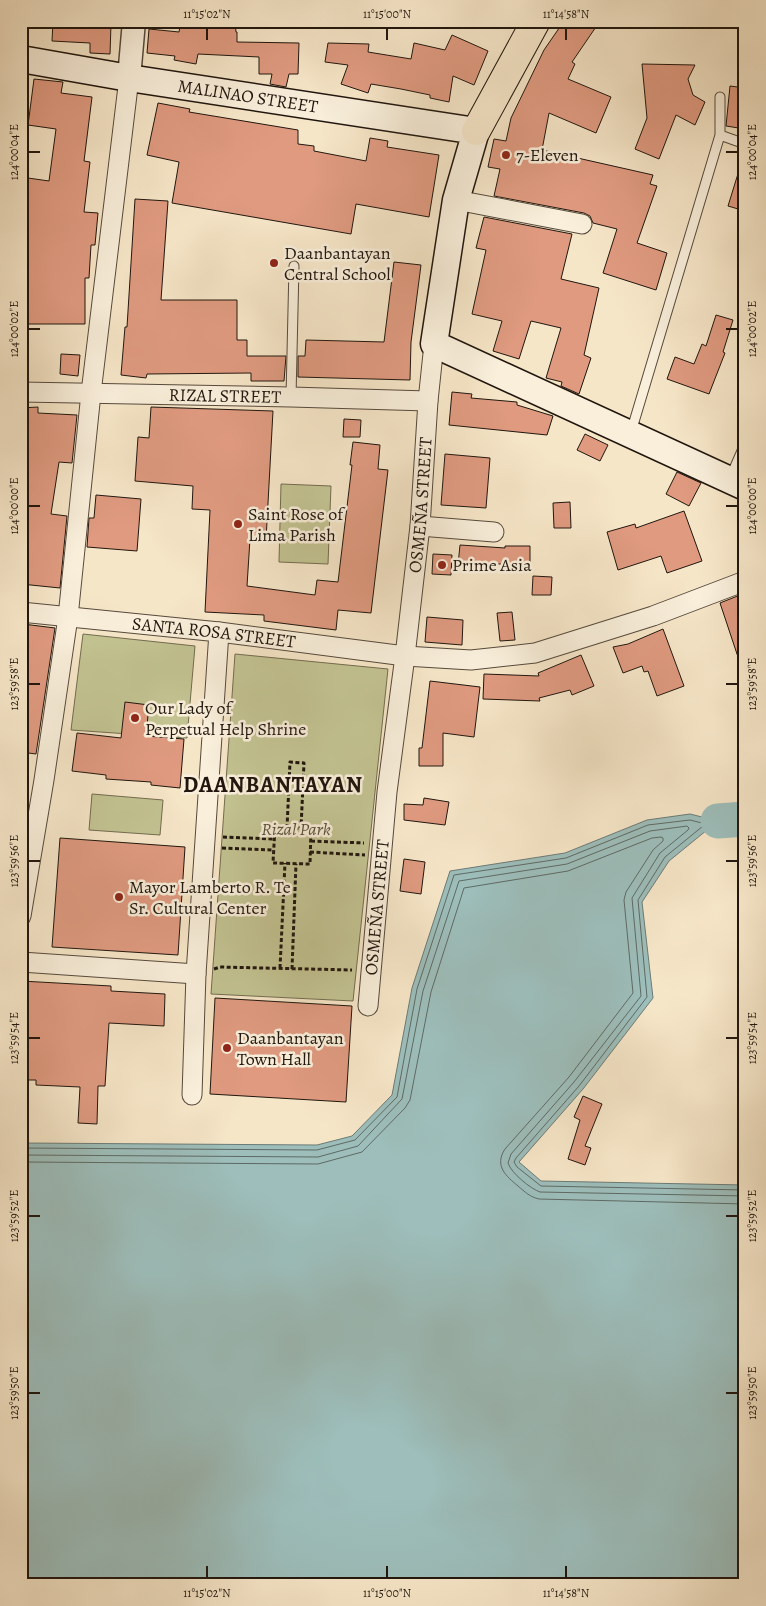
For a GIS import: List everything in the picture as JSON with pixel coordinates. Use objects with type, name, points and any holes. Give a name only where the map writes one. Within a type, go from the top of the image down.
[{"type":"main road","name":"OSMEÑA STREET","points":[[434,344],[456,200],[476,131],[536,21]]},
{"type":"main road","name":"MALINAO STREET","points":[[21,59],[129,78],[476,131]]},
{"type":"main road","points":[[434,344],[737,484]]},
{"type":"street","points":[[21,916],[44,780],[68,617],[91,393],[129,78],[134,21]]},
{"type":"street","points":[[456,200],[582,224]]},
{"type":"street","name":"OSMEÑA STREET","points":[[368,1006],[386,792],[405,656],[420,526],[428,401],[434,344]]},
{"type":"street","name":"RIZAL STREET","points":[[21,392],[428,401]]},
{"type":"street","points":[[420,526],[494,532]]},
{"type":"street","name":"SANTA ROSA STREET","points":[[21,612],[219,632],[405,656],[471,660],[535,653],[653,616],[745,581]]},
{"type":"street","points":[[192,1096],[196,974],[219,632]]},
{"type":"street","points":[[21,962],[196,974]]},
{"type":"lane","points":[[630,435],[720,135],[720,97]]},
{"type":"lane","points":[[720,135],[745,144]]},
{"type":"lane","points":[[290,397],[294,266]]},
{"type":"lane","points":[[737,484],[745,444]]},
{"type":"path","points":[[287,828],[290,762],[304,763],[301,828]]},
{"type":"path","points":[[275,827],[301,828],[311,829],[310,864],[273,862],[275,827]]},
{"type":"path","points":[[205,842],[274,839]]},
{"type":"path","points":[[311,841],[381,850]]},
{"type":"path","points":[[205,842],[274,850]]},
{"type":"path","points":[[310,852],[381,850]]},
{"type":"path","points":[[280,968],[285,863]]},
{"type":"path","points":[[292,969],[296,864]]},
{"type":"path","points":[[196,974],[220,967],[370,970]]},
{"type":"green space","points":[[281,484],[331,486],[328,564],[279,562]]},
{"type":"green space","points":[[83,634],[195,646],[187,738],[71,730]]},
{"type":"green space","name":"Rizal Park","points":[[235,654],[388,669],[353,1001],[211,994]]},
{"type":"green space","points":[[92,794],[163,800],[160,835],[89,830]]},
{"type":"water","points":[[690,814],[718,821],[669,861],[642,902],[653,998],[583,1089],[519,1162],[541,1181],[745,1185],[745,1585],[21,1585],[21,1143],[317,1145],[352,1136],[392,1095],[412,988],[450,871],[565,853],[647,820]]},
{"type":"building","points":[[53,21],[111,24],[110,54],[90,53],[90,43],[52,41]]},
{"type":"building","points":[[181,21],[235,21],[237,42],[299,43],[298,74],[289,74],[286,87],[270,84],[272,74],[259,74],[259,57],[198,54],[196,64],[174,60],[175,56],[147,53],[149,29],[179,32]]},
{"type":"building","points":[[564,21],[600,21],[572,62],[575,64],[568,79],[611,97],[596,133],[549,113],[542,150],[653,175],[650,184],[657,186],[637,243],[667,253],[656,290],[603,273],[617,229],[593,223],[590,216],[584,213],[494,196],[500,169],[488,167],[494,139],[506,141],[511,118],[544,50]]},
{"type":"building","points":[[452,35],[488,51],[474,85],[453,76],[449,102],[430,98],[430,95],[371,84],[368,93],[341,84],[348,65],[325,62],[328,43],[369,44],[368,52],[411,59],[414,43],[445,50]]},
{"type":"building","points":[[642,64],[695,65],[688,79],[693,95],[705,102],[695,125],[676,115],[659,159],[635,149],[647,118]]},
{"type":"building","points":[[34,79],[63,82],[61,93],[92,97],[84,161],[90,162],[84,212],[98,213],[95,245],[91,245],[89,278],[85,278],[85,324],[21,324],[21,177],[49,181],[56,129],[28,125]]},
{"type":"building","points":[[730,86],[745,88],[745,129],[726,126]]},
{"type":"building","points":[[158,103],[190,109],[189,112],[298,130],[298,144],[314,146],[314,151],[366,161],[370,138],[388,141],[387,147],[439,155],[429,217],[356,204],[351,234],[172,203],[179,162],[147,155]]},
{"type":"building","points":[[741,164],[745,165],[745,211],[728,206]]},
{"type":"building","points":[[135,199],[168,201],[161,300],[237,300],[237,340],[247,340],[247,356],[286,356],[284,381],[251,381],[251,373],[147,374],[146,378],[121,375],[125,327],[127,327]]},
{"type":"building","points":[[484,217],[572,234],[561,279],[599,288],[584,355],[591,358],[579,394],[561,386],[562,382],[546,378],[561,328],[531,321],[519,359],[493,351],[502,321],[472,314],[486,250],[476,248]]},
{"type":"building","points":[[394,262],[421,265],[411,342],[410,380],[298,377],[298,356],[305,356],[306,340],[384,342]]},
{"type":"building","points":[[716,315],[733,320],[723,352],[725,353],[709,394],[667,379],[675,357],[694,364],[702,344],[706,346]]},
{"type":"building","points":[[61,354],[80,355],[78,376],[60,374]]},
{"type":"building","points":[[452,392],[472,394],[471,398],[517,402],[517,405],[553,416],[547,435],[449,425]]},
{"type":"building","points":[[38,407],[38,413],[77,415],[72,463],[59,462],[51,514],[67,516],[60,588],[21,584],[21,513],[24,496],[21,496],[21,408]]},
{"type":"building","points":[[151,407],[273,411],[266,540],[250,539],[247,586],[315,595],[317,580],[338,582],[353,442],[380,445],[378,469],[388,470],[371,613],[338,610],[336,630],[264,621],[264,615],[205,612],[210,510],[192,509],[193,486],[135,481],[138,437],[149,438]]},
{"type":"building","points":[[344,419],[361,420],[360,437],[343,437]]},
{"type":"building","points":[[585,434],[608,445],[600,461],[577,450]]},
{"type":"building","points":[[445,454],[490,458],[486,508],[441,505]]},
{"type":"building","points":[[677,472],[701,483],[689,506],[666,494]]},
{"type":"building","points":[[96,495],[141,499],[137,551],[87,547],[89,518],[94,518]]},
{"type":"building","points":[[570,502],[571,528],[554,528],[553,503]]},
{"type":"building","points":[[684,511],[702,561],[667,573],[661,556],[618,570],[607,532],[635,524],[636,528]]},
{"type":"building","points":[[460,545],[505,548],[505,546],[530,546],[530,564],[494,564],[494,567],[458,565]]},
{"type":"building","name":"Prime Asia","points":[[433,554],[452,555],[451,575],[432,574]]},
{"type":"building","points":[[533,576],[552,577],[551,595],[532,595]]},
{"type":"building","points":[[745,593],[745,668],[742,669],[720,603]]},
{"type":"building","points":[[512,612],[515,640],[500,641],[497,613]]},
{"type":"building","points":[[427,617],[463,620],[462,645],[425,642]]},
{"type":"building","points":[[23,624],[55,628],[36,754],[21,752],[21,636]]},
{"type":"building","points":[[663,629],[684,686],[657,696],[648,671],[644,672],[642,666],[623,673],[613,647],[628,644]]},
{"type":"building","points":[[581,655],[594,686],[572,695],[570,690],[539,698],[540,701],[483,699],[484,674],[539,676],[538,673]]},
{"type":"building","points":[[430,681],[480,687],[474,737],[443,733],[443,766],[419,766],[419,748],[422,748]]},
{"type":"building","points":[[125,702],[149,705],[146,736],[184,739],[180,788],[151,785],[151,782],[106,779],[106,775],[72,771],[77,733],[121,738]]},
{"type":"building","points":[[424,798],[449,802],[445,825],[404,820],[404,804],[423,805]]},
{"type":"building","name":"Mayor Lamberto R. Te Sr. Cultural Center","points":[[60,838],[185,847],[178,955],[52,947]]},
{"type":"building","points":[[404,859],[425,862],[421,894],[400,891]]},
{"type":"building","points":[[21,981],[111,986],[111,991],[165,994],[164,1026],[109,1023],[105,1086],[98,1086],[97,1124],[78,1123],[80,1087],[36,1085],[36,1080],[21,1080]]},
{"type":"building","name":"Daanbantayan Town Hall","points":[[215,998],[352,1006],[346,1102],[210,1094]]},
{"type":"building","points":[[583,1096],[602,1104],[585,1146],[591,1148],[585,1165],[568,1159],[580,1120],[574,1117]]},
{"type":"waterway","points":[[718,821],[745,819]]},
{"type":"place","name":"7-Eleven","points":[[506,155]]},
{"type":"place","name":"Daanbantayan Central School","points":[[274,263]]},
{"type":"place","name":"Saint Rose of Lima Parish","points":[[238,524]]},
{"type":"place","name":"Prime Asia","points":[[442,565]]},
{"type":"place","name":"Our Lady of Perpetual Help Shrine","points":[[135,718]]},
{"type":"place","name":"Mayor Lamberto R. Te Sr. Cultural Center","points":[[119,897]]},
{"type":"place","name":"Daanbantayan Town Hall","points":[[227,1048]]},
{"type":"district","name":"DAANBANTAYAN","points":[[273,785]]}]
